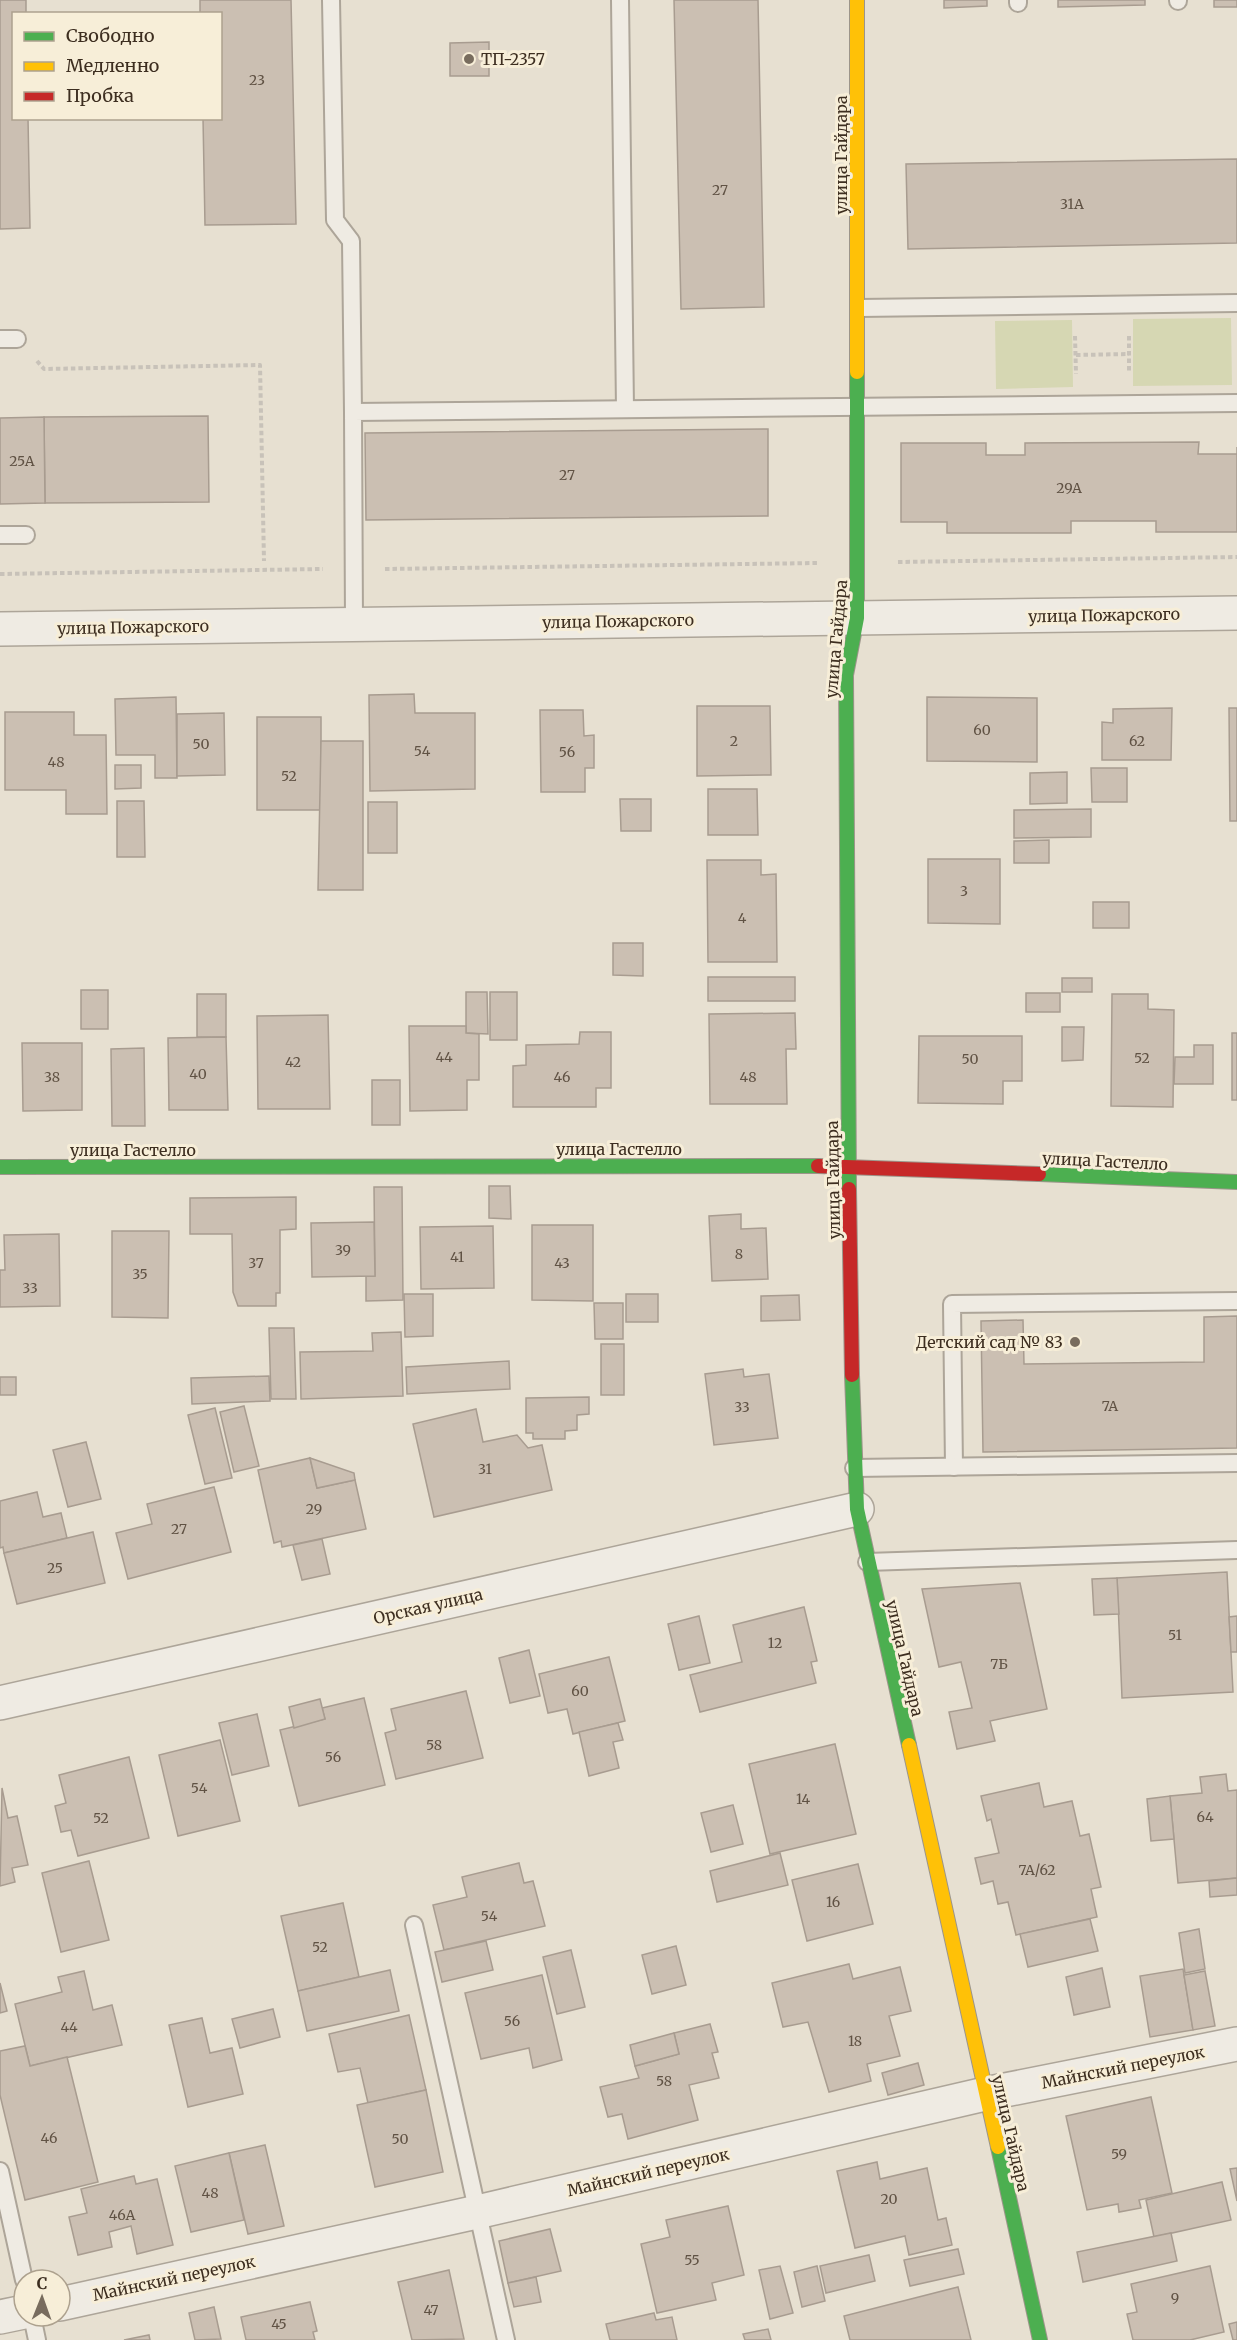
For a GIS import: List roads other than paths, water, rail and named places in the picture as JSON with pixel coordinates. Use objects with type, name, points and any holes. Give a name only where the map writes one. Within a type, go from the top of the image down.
[{"type":"street","name":"улица Гайдара","points":[[857,0],[858,562],[857,618],[846,675],[849,1166],[854,1468],[857,1509],[867,1563],[1040,2340]]},
{"type":"street","name":"улица Пожарского","points":[[0,629],[1237,613]]},
{"type":"street","name":"улица Гастелло","points":[[0,1167],[849,1166],[1237,1182]]},
{"type":"street","name":"Орская улица","points":[[0,1703],[857,1509]]},
{"type":"street","name":"Майнский переулок","points":[[72,2301],[985,2094],[1237,2044]]},
{"type":"lane","points":[[331,0],[335,220],[351,241],[354,624]]},
{"type":"lane","points":[[620,0],[625,409]]},
{"type":"lane","points":[[859,308],[1237,303]]},
{"type":"lane","points":[[353,412],[1237,403]]},
{"type":"lane","points":[[0,535],[26,534]]},
{"type":"lane","points":[[954,1467],[952,1304],[1237,1301]]},
{"type":"lane","points":[[854,1468],[1237,1463]]},
{"type":"lane","points":[[867,1563],[1237,1550]]},
{"type":"lane","points":[[414,1925],[506,2340]]},
{"type":"lane","points":[[0,2171],[21,2268]]},
{"type":"place","name":"ТП-2357","points":[[469,59]]},
{"type":"place","name":"Детский сад № 83","points":[[1075,1342]]}]
